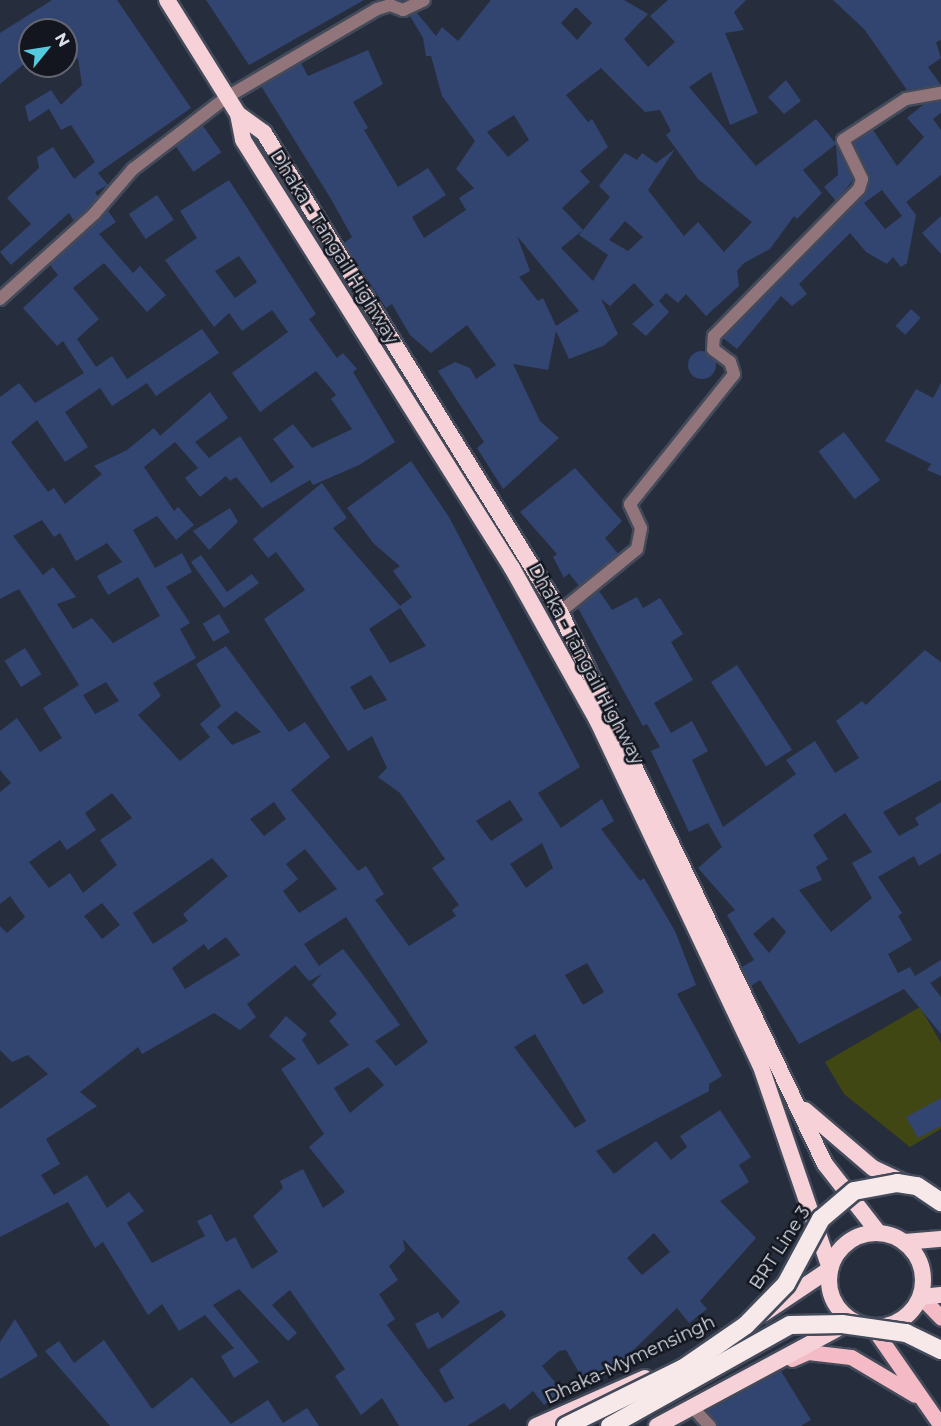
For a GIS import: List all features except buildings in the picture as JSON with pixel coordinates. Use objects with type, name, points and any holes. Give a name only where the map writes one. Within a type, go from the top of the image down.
[{"type":"highway","name":"Dhaka - Tangail Highway","points":[[167,0],[238,114],[264,133],[560,612],[825,1164],[878,1232]]},
{"type":"highway","name":"Dhaka - Tangail Highway","points":[[238,114],[243,140],[512,568],[598,722],[760,1064],[830,1269]]},
{"type":"highway","points":[[797,1103],[873,1168],[941,1193]]},
{"type":"highway","name":"BRT Line 3","points":[[566,1426],[684,1368],[746,1325],[786,1284],[821,1219],[854,1191],[897,1183],[917,1186],[941,1202]]},
{"type":"highway","name":"Dhaka-Mymensingh","points":[[536,1426],[717,1343],[830,1269],[842,1246],[878,1232]]},
{"type":"highway","points":[[878,1232],[905,1242],[941,1239]]},
{"type":"highway","points":[[830,1269],[832,1299],[852,1321],[873,1328],[902,1320],[921,1297],[922,1267],[905,1242]]},
{"type":"highway","points":[[921,1297],[941,1295]]},
{"type":"highway","points":[[657,1426],[852,1321]]},
{"type":"highway","points":[[610,1426],[790,1325],[842,1324],[906,1333],[941,1350]]},
{"type":"main road","points":[[921,1297],[941,1318]]},
{"type":"main road","points":[[873,1328],[915,1395],[941,1426]]},
{"type":"main road","points":[[759,1372],[808,1352],[825,1353],[874,1367],[915,1395]]},
{"type":"street","points":[[0,299],[94,214],[133,169],[227,97],[377,9],[390,5],[403,10],[424,0]]},
{"type":"street","points":[[560,612],[637,549],[641,528],[630,504],[734,374],[730,362],[713,349],[714,336],[859,189],[862,179],[843,140],[906,99],[941,93]]},
{"type":"street","points":[[693,1408],[710,1426]]},
{"type":"green space","points":[[920,1007],[941,1043],[941,1129],[910,1147],[844,1094],[825,1062]]}]
